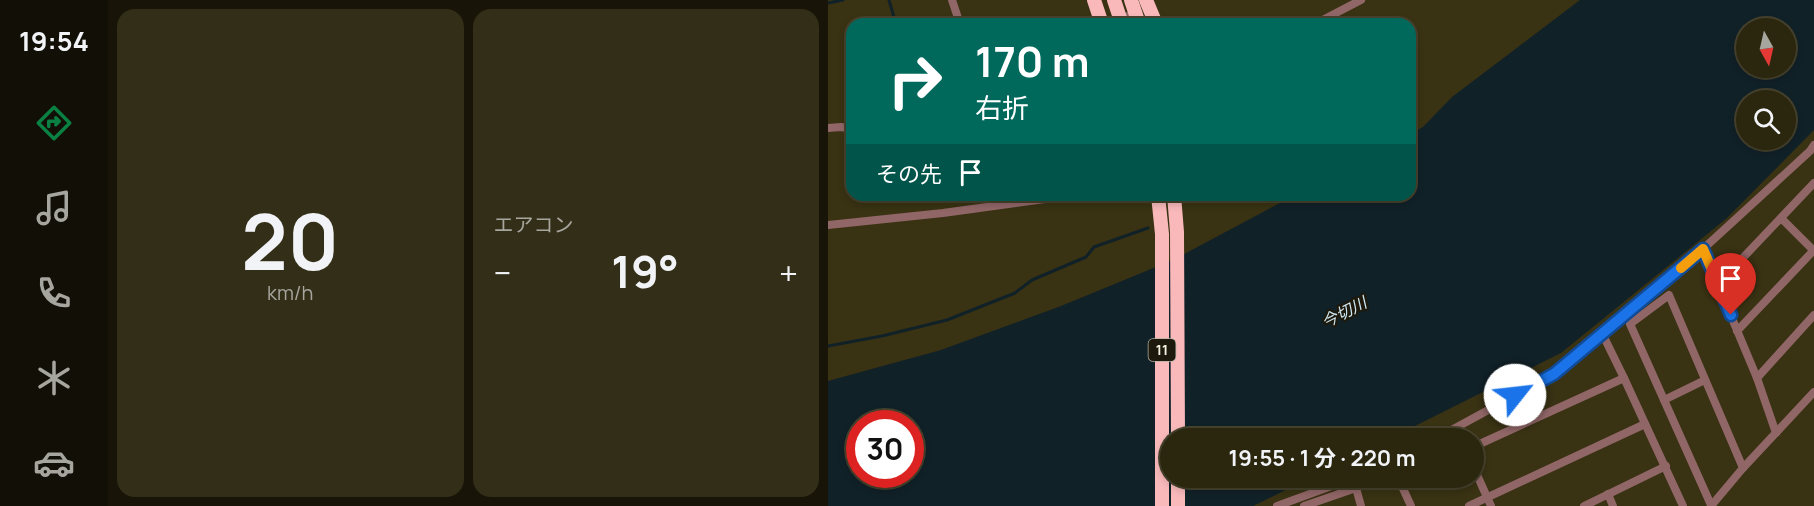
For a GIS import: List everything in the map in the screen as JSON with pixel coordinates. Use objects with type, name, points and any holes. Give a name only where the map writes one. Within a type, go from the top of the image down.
[{"type":"highway","points":[[1094,0],[1101,18]]},
{"type":"highway","points":[[1114,0],[1120,18]]},
{"type":"highway","points":[[1131,0],[1137,18]]},
{"type":"highway","points":[[1148,4],[1154,18]]},
{"type":"highway","name":"11","points":[[1158,201],[1162,245],[1162,506]]},
{"type":"highway","name":"11","points":[[1174,201],[1177,232],[1178,428]]},
{"type":"highway","points":[[1178,488],[1178,506]]},
{"type":"street","points":[[952,0],[958,18]]},
{"type":"street","points":[[1326,18],[1361,0]]},
{"type":"street","points":[[1116,18],[1148,4]]},
{"type":"street","points":[[828,128],[846,128]]},
{"type":"street","points":[[1455,428],[1554,374],[1703,249],[1814,145]]},
{"type":"street","points":[[1718,284],[1814,183]]},
{"type":"street","points":[[828,225],[1030,201]]},
{"type":"street","points":[[1737,331],[1814,250],[1781,218]]},
{"type":"street","points":[[1703,249],[1776,433]]},
{"type":"street","points":[[1743,468],[1669,295],[1630,324],[1711,506],[1814,392]]},
{"type":"street","points":[[1756,378],[1814,315]]},
{"type":"street","points":[[1602,333],[1683,506]]},
{"type":"street","points":[[1484,442],[1624,378]]},
{"type":"street","points":[[1664,400],[1705,380]]},
{"type":"street","points":[[1469,506],[1490,502],[1646,424]]},
{"type":"street","points":[[1584,506],[1666,466]]},
{"type":"street","points":[[1276,506],[1326,488]]},
{"type":"street","points":[[1308,505],[1356,488],[1361,506]]},
{"type":"street","points":[[1403,488],[1411,506]]},
{"type":"street","points":[[1483,488],[1490,502]]},
{"type":"street","points":[[1608,494],[1613,506]]},
{"type":"water","name":"今切川","points":[[1580,0],[1814,0],[1814,130],[1796,148],[1796,90],[1736,90],[1736,150],[1794,150],[1727,218],[1561,353],[1411,428],[1160,428],[1160,488],[1290,488],[1253,506],[828,506],[828,381],[941,350],[1061,306],[1173,260],[1284,201],[1416,201],[1416,131],[1423,127],[1452,97]]},
{"type":"waterway","points":[[828,3],[843,0]]},
{"type":"waterway","points":[[889,0],[894,18]]},
{"type":"waterway","points":[[828,346],[947,320],[1015,293],[1032,280],[1086,257],[1094,247],[1148,228]]},
{"type":"slow traffic","points":[[1681,268],[1703,249],[1716,279]]},
{"type":"route","points":[[1515,395],[1554,374],[1703,249],[1731,315]]}]
